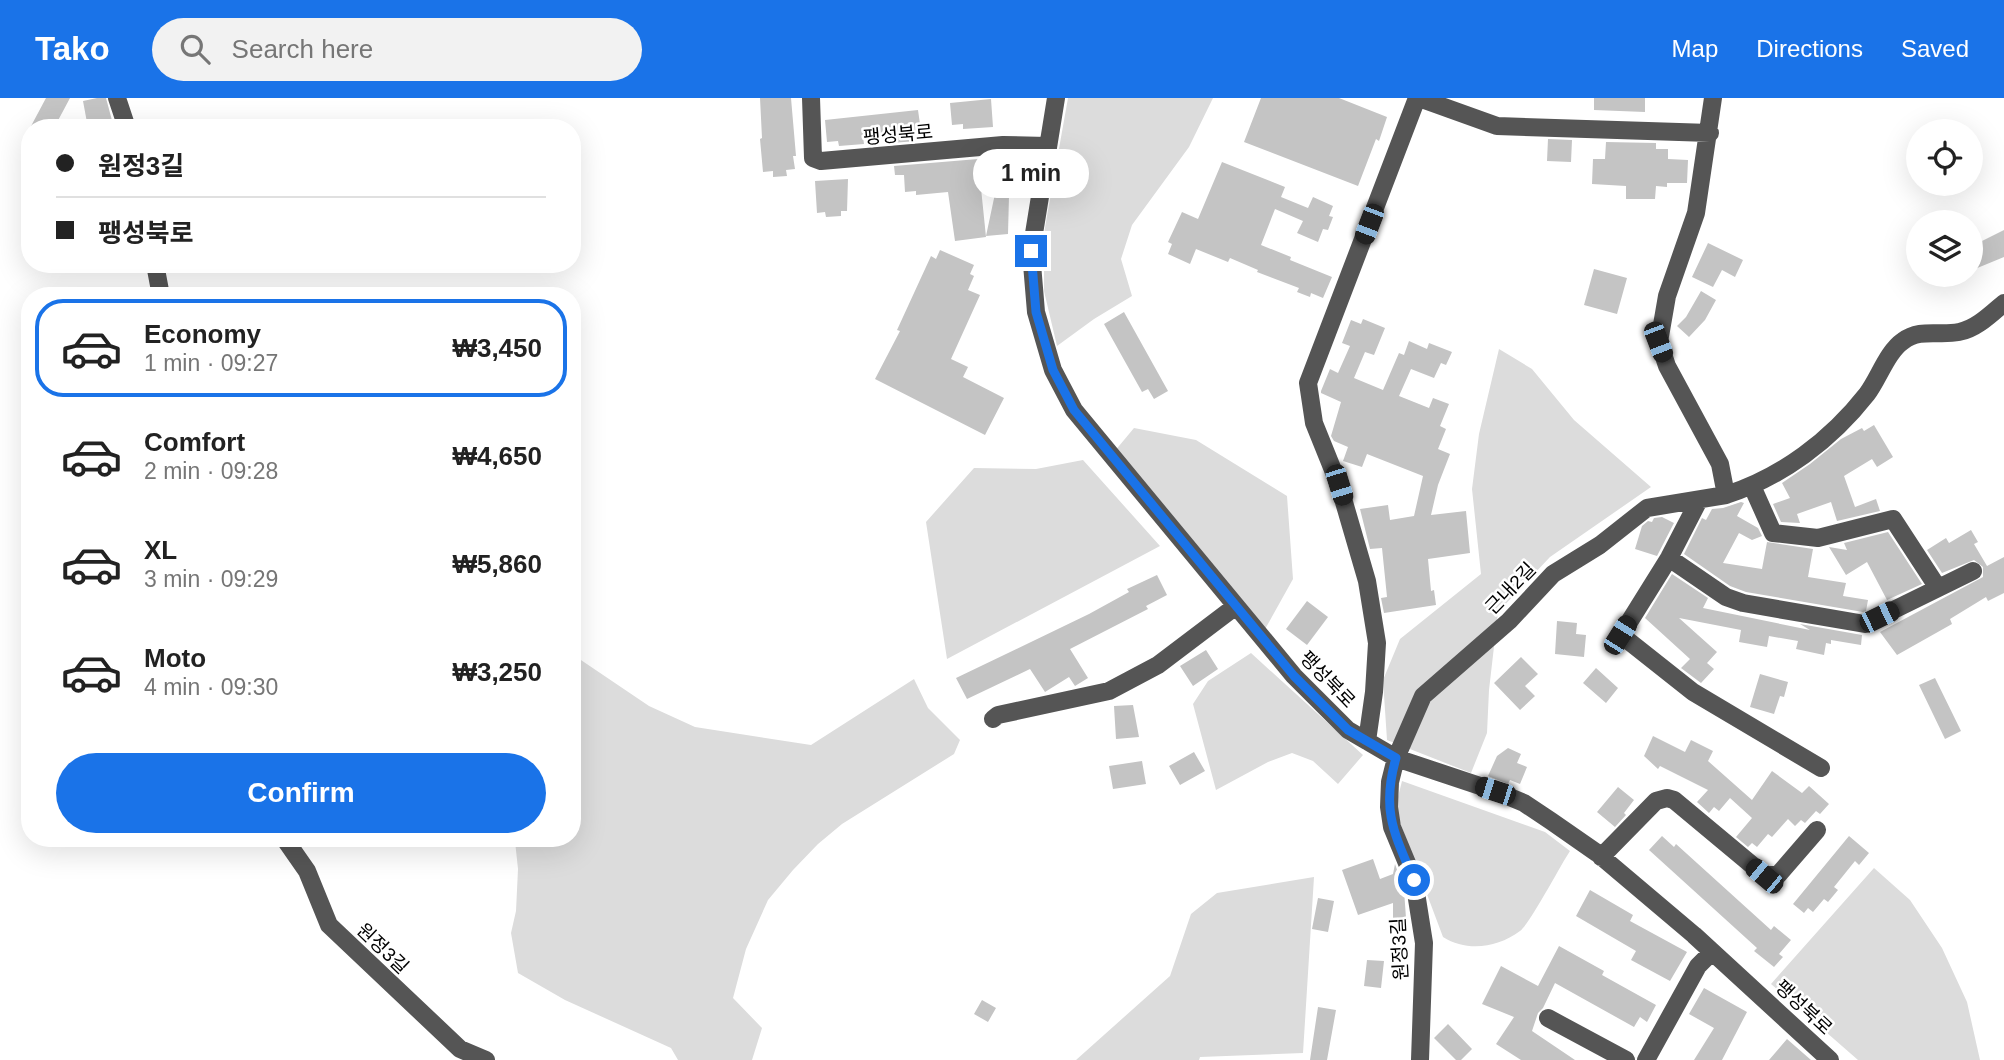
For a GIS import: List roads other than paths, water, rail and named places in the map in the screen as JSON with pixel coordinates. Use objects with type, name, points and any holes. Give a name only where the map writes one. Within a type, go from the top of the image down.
[{"type":"street","points":[[117,98],[124,119]]},
{"type":"street","name":"팽성북로","points":[[811,98],[813,158],[821,161],[1003,145],[1047,146]]},
{"type":"street","name":"팽성북로","points":[[1056,98],[1031,251],[1036,312],[1053,370],[1074,410],[1294,676],[1348,730],[1396,758],[1524,803],[1601,857],[1712,952],[1830,1060]]},
{"type":"street","points":[[1367,741],[1377,643],[1367,581],[1339,485],[1314,423],[1308,383],[1418,98],[1497,126],[1710,133]]},
{"type":"street","points":[[1713,98],[1710,133],[1696,213],[1667,296],[1658,342],[1667,366],[1720,464],[1726,495]]},
{"type":"street","name":"근내2길","points":[[1396,758],[1423,696],[1509,621],[1553,574],[1600,545],[1647,508],[1726,495],[1772,477],[1838,428],[1868,392],[1900,342],[1916,333],[1961,332],[1985,319],[2004,303]]},
{"type":"street","points":[[1752,486],[1773,533],[1818,538],[1893,519],[1938,588]]},
{"type":"street","points":[[1699,500],[1669,558],[1620,635],[1693,692],[1821,768]]},
{"type":"street","points":[[1669,558],[1726,597],[1743,603],[1865,624],[1973,571]]},
{"type":"street","points":[[993,719],[998,715],[1109,691],[1158,665],[1236,606]]},
{"type":"street","name":"원정3길","points":[[1396,758],[1390,782],[1389,807],[1392,827],[1414,880],[1423,943],[1420,1060]]},
{"type":"street","points":[[1601,857],[1656,801],[1667,798],[1674,800],[1764,876],[1778,875],[1817,830]]},
{"type":"street","name":"원정3길","points":[[290,847],[307,871],[329,925],[460,1049],[486,1060]]},
{"type":"street","points":[[1646,1060],[1698,966],[1712,952]]},
{"type":"street","points":[[1548,1018],[1626,1060]]}]
